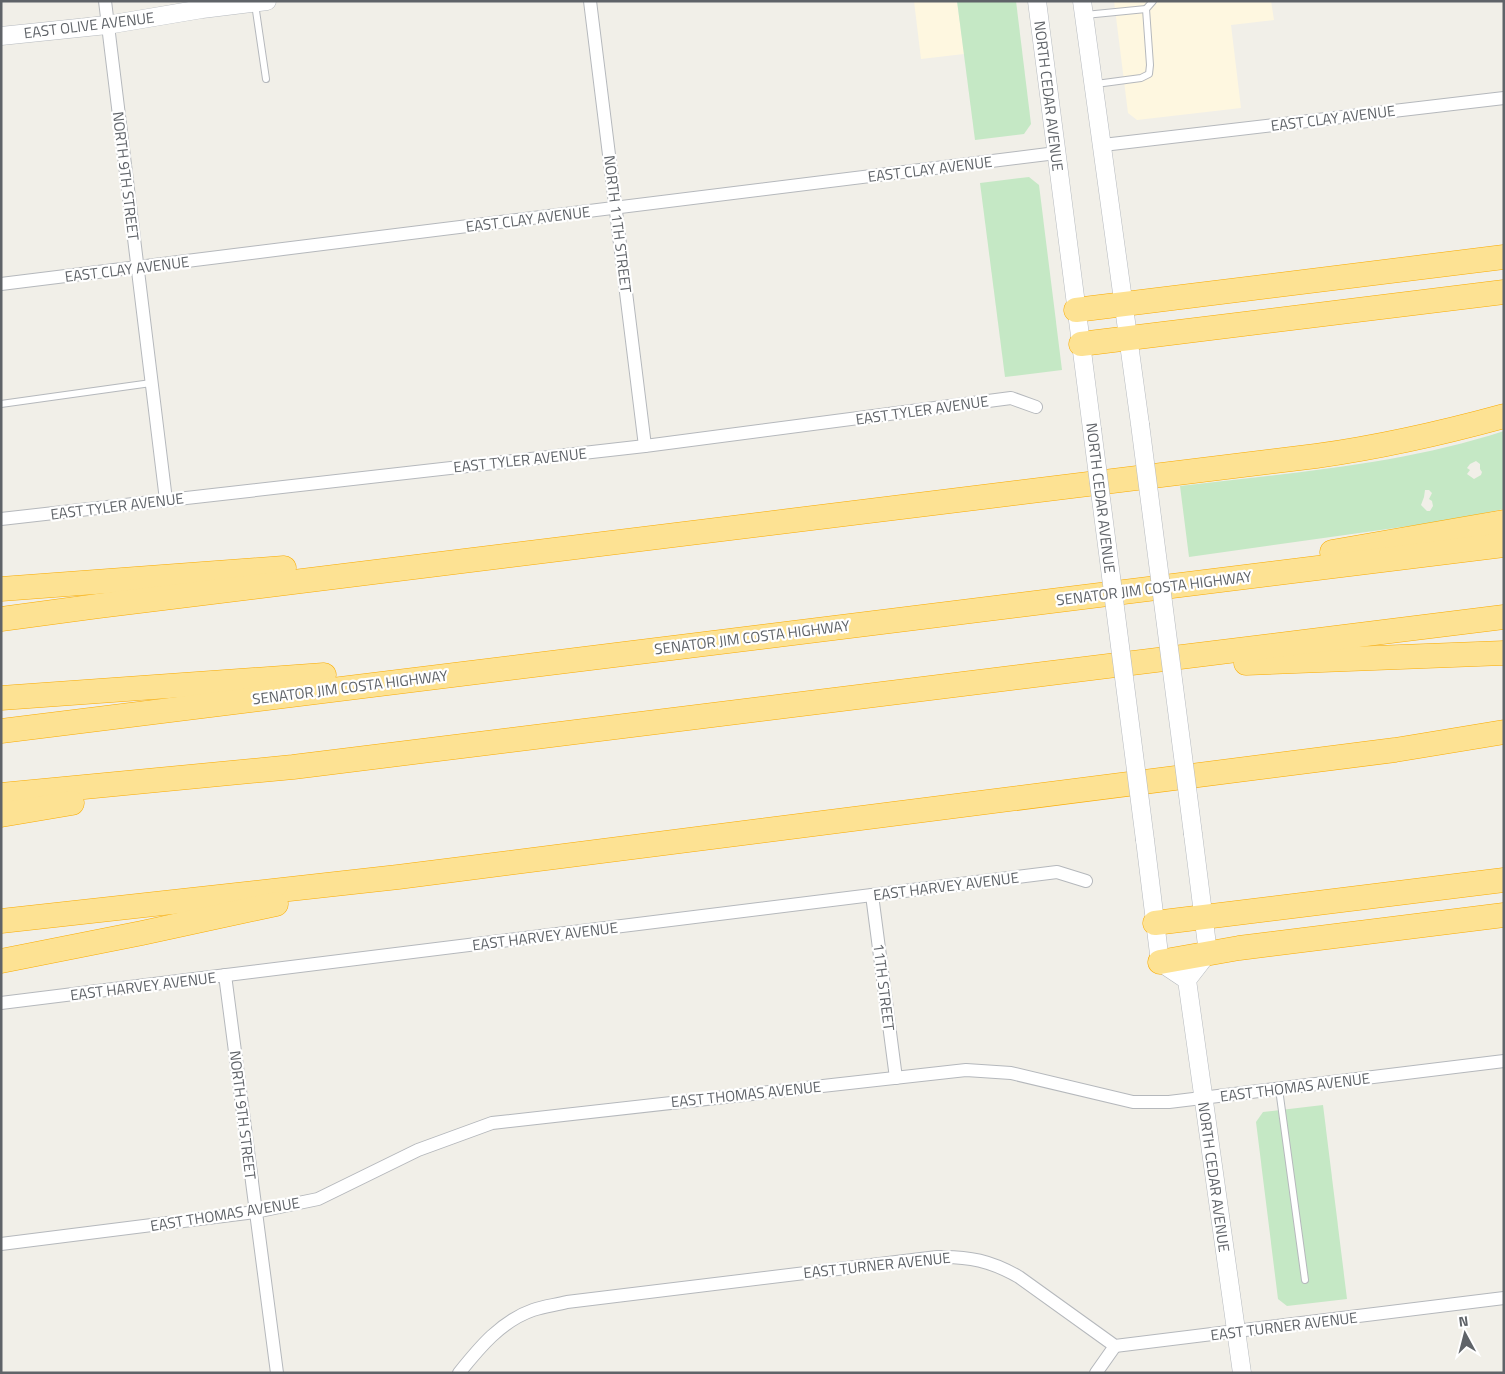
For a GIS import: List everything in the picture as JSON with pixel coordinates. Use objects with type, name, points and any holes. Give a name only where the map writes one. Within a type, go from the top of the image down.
[{"type":"highway","points":[[1076,310],[1504,257]]},
{"type":"highway","points":[[1081,344],[1504,292]]},
{"type":"highway","points":[[1,619],[1316,456],[1404,441],[1504,416]]},
{"type":"highway","points":[[1080,597],[1504,522]]},
{"type":"highway","name":"SENATOR JIM COSTA HIGHWAY","points":[[1,731],[1504,545]]},
{"type":"highway","points":[[1,589],[590,546]]},
{"type":"highway","points":[[1,795],[293,767],[1504,616]]},
{"type":"highway","points":[[1084,669],[1504,653]]},
{"type":"highway","points":[[1,698],[603,656]]},
{"type":"highway","points":[[1,921],[398,877],[1395,750],[1504,732]]},
{"type":"highway","points":[[1,815],[293,767]]},
{"type":"highway","points":[[1,961],[133,935],[398,877]]},
{"type":"highway","points":[[1155,923],[1504,880]]},
{"type":"highway","points":[[1160,962],[1239,948],[1504,914]]},
{"type":"main road","name":"NORTH CEDAR AVENUE","points":[[1037,1],[1160,962]]},
{"type":"main road","name":"EAST OLIVE AVENUE","points":[[1,36],[107,25],[202,9],[261,2]]},
{"type":"main road","points":[[1083,8],[1169,635],[1208,954],[1187,980],[1160,962]]},
{"type":"main road","name":"NORTH CEDAR AVENUE","points":[[1187,980],[1242,1373]]},
{"type":"street","name":"NORTH 9TH STREET","points":[[105,1],[166,500]]},
{"type":"street","name":"NORTH 11TH STREET","points":[[590,1],[645,446]]},
{"type":"street","name":"EAST CLAY AVENUE","points":[[1103,145],[1504,98]]},
{"type":"street","name":"EAST CLAY AVENUE","points":[[1,284],[1056,153]]},
{"type":"street","name":"EAST TYLER AVENUE","points":[[1,519],[645,446],[1011,398],[1036,407]]},
{"type":"street","name":"EAST HARVEY AVENUE","points":[[1,1003],[1057,872],[1086,881]]},
{"type":"street","name":"11TH STREET","points":[[872,895],[896,1078]]},
{"type":"street","name":"NORTH 9TH STREET","points":[[226,975],[276,1373]]},
{"type":"street","name":"EAST THOMAS AVENUE","points":[[1,1244],[255,1212],[318,1199],[418,1150],[492,1123],[966,1070],[1011,1073],[1133,1102],[1169,1102],[1504,1061]]},
{"type":"street","name":"EAST TURNER AVENUE","points":[[459,1373],[484,1342],[505,1324],[531,1310],[567,1302],[937,1257],[956,1256],[979,1260],[1002,1268],[1019,1277],[1115,1346],[1504,1298]]},
{"type":"street","points":[[1096,1373],[1115,1346]]},
{"type":"lane","points":[[1094,84],[1141,78],[1149,74],[1146,9],[1153,1]]},
{"type":"lane","points":[[261,2],[266,79]]},
{"type":"lane","points":[[1083,8],[1146,9]]},
{"type":"lane","points":[[1,404],[151,383]]},
{"type":"lane","points":[[1278,1089],[1305,1280]]},
{"type":"shaded area","points":[[914,1],[957,1],[964,54],[921,59]]},
{"type":"shaded area","points":[[1114,1],[1271,1],[1274,20],[1231,25],[1241,108],[1137,120],[1128,113]]},
{"type":"green space","points":[[957,1],[1016,1],[1031,124],[1024,134],[975,140]]},
{"type":"green space","points":[[1029,177],[1039,185],[1062,370],[1005,377],[980,183]]},
{"type":"green space","points":[[1504,431],[1504,509],[1445,521],[1189,557],[1180,486],[1303,472],[1384,460],[1465,443]],"holes":[[[1476,461],[1480,464],[1482,472],[1481,475],[1474,479],[1467,474],[1470,470],[1467,468]],[[1425,490],[1429,490],[1432,493],[1429,499],[1432,501],[1433,506],[1430,511],[1427,511],[1421,505]]]},
{"type":"green space","points":[[1323,1105],[1347,1299],[1287,1306],[1278,1299],[1256,1122],[1263,1112]]}]
